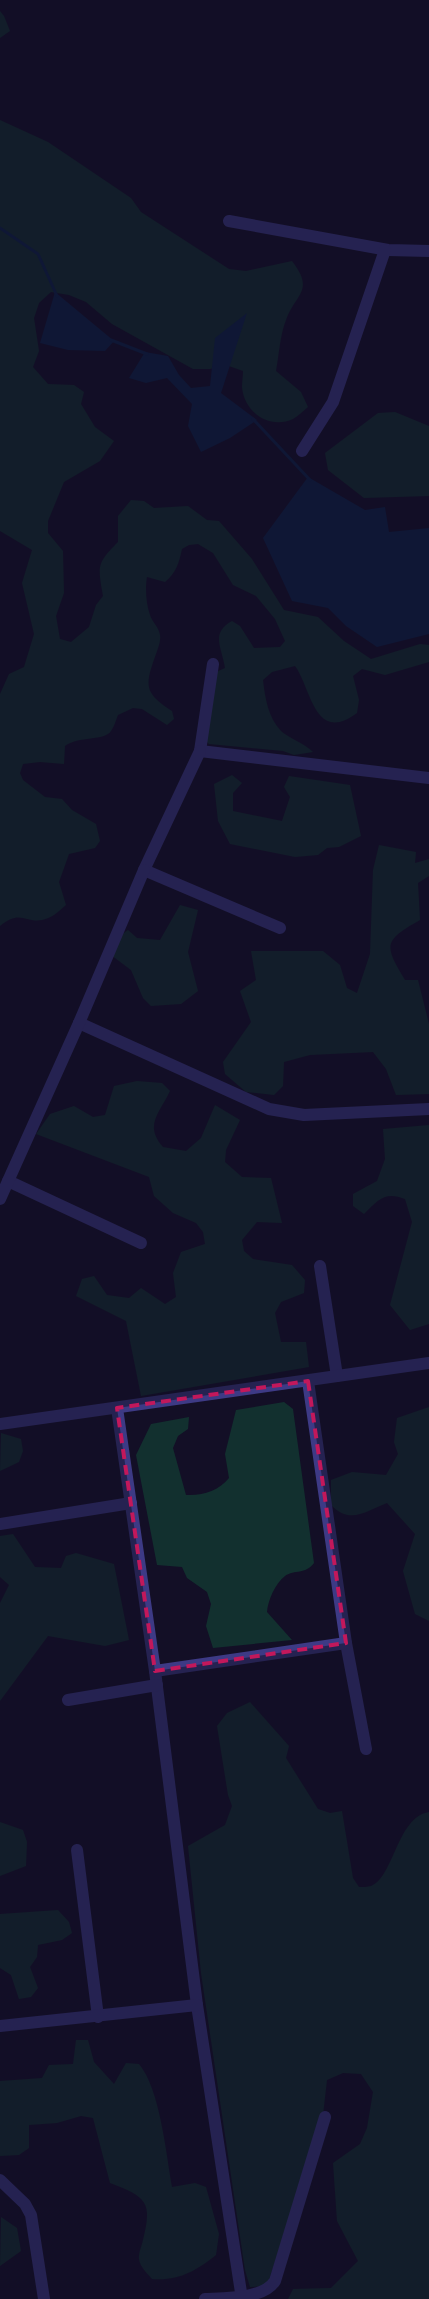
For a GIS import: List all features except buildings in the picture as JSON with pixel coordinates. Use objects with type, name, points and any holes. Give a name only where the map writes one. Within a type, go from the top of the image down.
[{"type":"street","points":[[229,221],[385,250],[429,251]]},
{"type":"street","points":[[302,451],[333,402],[385,250]]},
{"type":"street","points":[[0,1199],[79,1023],[144,870],[200,751],[213,664]]},
{"type":"street","points":[[200,751],[429,778]]},
{"type":"street","points":[[144,870],[280,928]]},
{"type":"street","points":[[79,1023],[269,1109],[304,1115],[429,1109]]},
{"type":"street","points":[[8,1181],[141,1243]]},
{"type":"street","points":[[320,1266],[337,1376]]},
{"type":"street","points":[[0,1424],[429,1363]]},
{"type":"street","points":[[308,1380],[346,1643],[366,1749]]},
{"type":"street","points":[[117,1408],[155,1671],[197,2005],[242,2298]]},
{"type":"street","points":[[0,1524],[130,1502]]},
{"type":"street","points":[[155,1671],[346,1643]]},
{"type":"street","points":[[68,1700],[157,1686]]},
{"type":"street","points":[[77,1850],[98,2017]]},
{"type":"street","points":[[0,2026],[197,2005]]},
{"type":"street","points":[[205,2299],[242,2298],[262,2293],[271,2288],[275,2281],[325,2117]]},
{"type":"street","points":[[0,2180],[25,2204],[31,2215],[44,2299]]},
{"type":"highlighted area","points":[[308,1381],[346,1643],[155,1671],[117,1408]]},
{"type":"green space","points":[[0,11],[10,31],[0,38]]},
{"type":"green space","points":[[0,120],[48,142],[131,198],[141,212],[229,269],[246,271],[292,261],[299,271],[303,286],[284,326],[276,371],[301,392],[308,407],[293,419],[284,422],[267,420],[259,416],[247,404],[242,387],[243,371],[226,365],[210,369],[193,369],[112,324],[86,302],[69,295],[51,292],[39,303],[34,318],[39,351],[33,367],[48,384],[74,385],[84,392],[81,404],[95,427],[114,441],[100,461],[64,482],[48,521],[48,533],[63,551],[64,593],[56,616],[60,639],[71,642],[89,627],[96,605],[103,596],[100,566],[118,542],[118,516],[131,500],[144,501],[154,508],[188,506],[207,520],[219,521],[252,559],[284,610],[318,617],[344,641],[371,659],[420,644],[429,645],[429,662],[385,675],[362,669],[353,676],[359,700],[357,713],[343,721],[331,722],[323,718],[316,709],[295,666],[272,672],[263,680],[266,700],[273,720],[281,731],[313,752],[294,755],[283,751],[209,744],[201,736],[214,673],[225,668],[219,641],[221,631],[232,621],[240,626],[254,648],[280,647],[285,641],[275,619],[256,596],[233,585],[213,553],[198,544],[189,545],[182,549],[180,559],[169,579],[165,582],[147,577],[146,586],[149,611],[158,629],[160,638],[150,673],[149,687],[151,693],[172,711],[174,719],[167,725],[142,709],[133,708],[118,715],[113,728],[108,734],[77,741],[65,746],[64,764],[40,762],[23,764],[20,773],[23,780],[45,797],[62,799],[72,810],[96,824],[100,841],[95,848],[69,854],[59,882],[66,905],[46,919],[36,920],[18,917],[0,926],[0,694],[9,674],[24,667],[34,634],[22,583],[32,550],[0,531]]},
{"type":"green space","points":[[395,412],[429,426],[429,496],[364,498],[328,470],[325,453],[378,413]]},
{"type":"green space","points":[[232,775],[242,783],[233,793],[233,811],[282,821],[290,797],[284,787],[289,776],[350,785],[361,836],[339,847],[327,848],[318,855],[295,857],[230,844],[218,821],[214,784]]},
{"type":"green space","points":[[379,845],[416,852],[415,863],[429,859],[429,876],[418,883],[420,920],[393,939],[391,951],[393,959],[405,980],[418,980],[429,1024],[429,1094],[396,1095],[386,1069],[373,1052],[310,1055],[284,1062],[283,1086],[274,1095],[246,1092],[225,1074],[223,1062],[251,1022],[240,991],[256,980],[251,951],[323,951],[340,965],[347,988],[357,993],[370,954],[373,870]]},
{"type":"green space","points":[[180,905],[198,910],[188,952],[198,991],[181,1004],[151,1006],[143,998],[131,970],[111,955],[110,943],[128,930],[137,938],[160,940]]},
{"type":"green space","points":[[137,1081],[162,1083],[170,1091],[155,1119],[154,1126],[157,1139],[163,1147],[186,1151],[201,1138],[215,1105],[240,1120],[226,1150],[225,1162],[242,1177],[271,1178],[282,1223],[257,1222],[242,1240],[244,1251],[253,1259],[292,1265],[305,1280],[304,1293],[281,1302],[275,1313],[281,1342],[306,1342],[309,1367],[141,1396],[126,1321],[76,1296],[82,1279],[94,1276],[107,1295],[129,1298],[141,1288],[165,1304],[176,1297],[173,1273],[181,1252],[205,1244],[203,1232],[196,1223],[173,1213],[154,1196],[149,1177],[36,1134],[50,1114],[74,1106],[93,1117],[105,1115],[114,1086]]},
{"type":"green space","points":[[429,1125],[429,1324],[410,1330],[390,1305],[412,1222],[405,1199],[392,1196],[382,1198],[364,1214],[353,1206],[353,1194],[377,1181],[385,1159],[383,1129]]},
{"type":"green space","points":[[284,1402],[293,1409],[314,1563],[304,1571],[289,1574],[281,1579],[269,1602],[267,1612],[292,1640],[213,1648],[206,1626],[211,1604],[207,1592],[187,1578],[182,1567],[157,1565],[136,1455],[151,1424],[189,1417],[188,1429],[178,1436],[173,1448],[186,1495],[210,1492],[225,1483],[229,1478],[225,1454],[236,1410]]},
{"type":"green space","points":[[429,1407],[429,1621],[415,1614],[403,1571],[415,1534],[387,1503],[352,1515],[338,1511],[331,1505],[331,1480],[352,1472],[386,1475],[398,1454],[394,1442],[397,1418]]},
{"type":"green space","points":[[1,1433],[21,1439],[23,1451],[19,1462],[0,1471]]},
{"type":"green space","points":[[13,1534],[35,1567],[61,1568],[66,1556],[76,1553],[114,1564],[129,1640],[105,1646],[48,1636],[0,1701],[0,1603],[9,1585],[0,1577],[0,1536]]},
{"type":"green space","points":[[250,1702],[289,1746],[286,1758],[318,1809],[330,1813],[342,1811],[353,1878],[359,1887],[371,1886],[379,1880],[410,1824],[418,1816],[429,1812],[429,2299],[288,2299],[293,2289],[331,2288],[358,2261],[337,2221],[333,2163],[360,2144],[367,2128],[373,2092],[361,2074],[343,2073],[327,2080],[323,2115],[267,2286],[250,2287],[245,2270],[201,1973],[188,1846],[225,1825],[232,1806],[228,1795],[217,1726],[227,1713]]},
{"type":"green space","points":[[0,1822],[23,1830],[27,1842],[26,1866],[0,1876]]},
{"type":"green space","points":[[58,1910],[69,1922],[72,1933],[62,1940],[38,1945],[37,1957],[30,1967],[38,1988],[31,1997],[19,1999],[11,1975],[0,1968],[0,1914]]},
{"type":"green space","points":[[76,2040],[88,2040],[94,2062],[114,2084],[126,2063],[139,2064],[146,2075],[157,2105],[172,2187],[195,2183],[206,2187],[219,2234],[216,2255],[187,2274],[179,2277],[152,2279],[142,2267],[139,2257],[147,2217],[144,2202],[132,2192],[110,2183],[93,2118],[81,2116],[57,2123],[29,2125],[29,2148],[19,2155],[0,2156],[0,2081],[42,2078],[49,2065],[73,2064]]},
{"type":"green space","points":[[1,2217],[17,2228],[21,2251],[0,2266]]},
{"type":"water","points":[[55,292],[114,341],[105,351],[68,350],[40,343]]},
{"type":"water","points":[[247,313],[221,393],[257,420],[230,438],[201,452],[188,426],[192,404],[167,378],[146,383],[129,378],[145,352],[168,356],[179,375],[191,388],[210,386],[215,338]]},
{"type":"water","points":[[308,477],[365,510],[385,507],[389,532],[429,528],[429,634],[377,647],[346,626],[328,608],[292,601],[263,538]]},
{"type":"waterway","points":[[0,228],[38,254],[57,296]]},
{"type":"waterway","points":[[111,340],[147,354]]},
{"type":"waterway","points":[[253,419],[310,480]]}]
